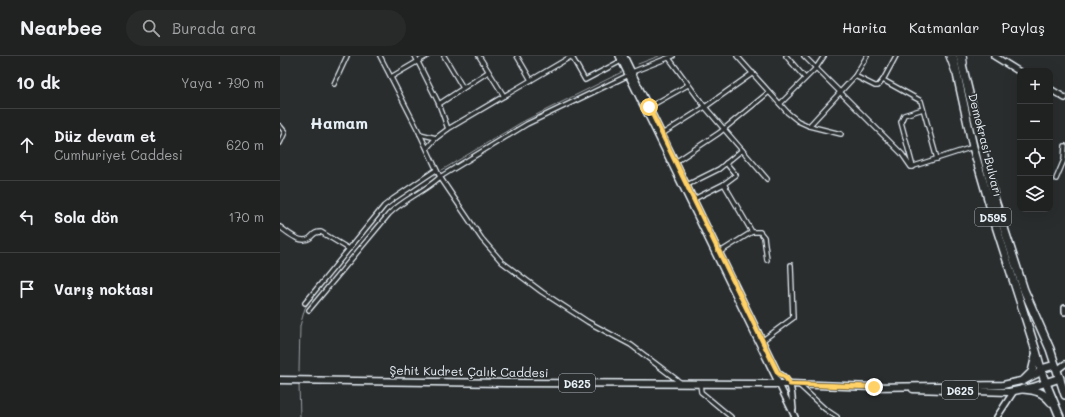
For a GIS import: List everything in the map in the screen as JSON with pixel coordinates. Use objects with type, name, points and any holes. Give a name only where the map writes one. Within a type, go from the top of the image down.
[{"type":"highway","name":"Demokrasi Bulvarı","points":[[953,56],[961,74],[994,197],[1024,290],[1050,349],[1056,367]]},
{"type":"highway","name":"Demokrasi Bulvarı","points":[[960,56],[961,74],[974,146],[995,223],[1043,376]]},
{"type":"highway","points":[[1023,381],[1032,372],[1036,351]]},
{"type":"highway","points":[[1043,376],[1056,367]]},
{"type":"highway","name":"D595","points":[[1056,367],[1065,394]]},
{"type":"highway","points":[[1043,376],[1060,378]]},
{"type":"highway","name":"D595","points":[[1043,376],[1060,417]]},
{"type":"highway","points":[[1023,389],[1041,392],[1055,407]]},
{"type":"main road","points":[[994,56],[1017,70]]},
{"type":"main road","points":[[622,58],[649,107],[674,162],[694,199],[778,373],[786,378],[790,384],[794,415]]},
{"type":"main road","points":[[631,73],[794,415]]},
{"type":"main road","points":[[1053,91],[1065,98]]},
{"type":"main road","points":[[1056,367],[1065,364]]},
{"type":"main road","name":"Şehit Kudret Çalık Caddesi","points":[[280,380],[799,384],[874,387],[1003,385],[1023,381],[1033,377],[1043,376]]},
{"type":"main road","name":"Şehit Kudret Çalık Caddesi","points":[[874,387],[883,389],[1014,391],[1023,389],[1043,376]]},
{"type":"main road","points":[[997,417],[1014,391]]},
{"type":"street","points":[[334,84],[346,56]]},
{"type":"street","points":[[380,56],[427,148],[440,177],[482,239],[502,262],[542,292],[588,322],[631,345],[682,384]]},
{"type":"street","points":[[415,56],[439,104],[448,129]]},
{"type":"street","points":[[391,77],[427,56]]},
{"type":"street","points":[[444,56],[463,88]]},
{"type":"street","points":[[479,56],[504,96]]},
{"type":"street","points":[[517,56],[531,80]]},
{"type":"street","points":[[427,148],[436,138],[448,129],[572,56],[585,80],[622,58]]},
{"type":"street","points":[[738,56],[793,117],[808,126],[841,134]]},
{"type":"street","points":[[786,56],[805,78]]},
{"type":"street","points":[[804,56],[902,154],[911,167],[913,167]]},
{"type":"street","points":[[780,104],[816,68],[824,56]]},
{"type":"street","points":[[808,126],[855,76],[867,56]]},
{"type":"street","points":[[855,76],[875,86],[880,84],[896,56]]},
{"type":"street","points":[[948,56],[952,69],[961,74],[964,56]]},
{"type":"street","points":[[309,310],[389,214],[401,204],[440,177],[527,124],[631,73],[671,57],[688,85],[705,107],[767,179]]},
{"type":"street","points":[[439,104],[488,72]]},
{"type":"street","points":[[662,134],[705,107],[753,73]]},
{"type":"street","points":[[883,80],[921,101],[937,159]]},
{"type":"street","points":[[649,107],[688,85]]},
{"type":"street","points":[[674,162],[724,129],[769,92]]},
{"type":"street","points":[[913,167],[901,122],[904,115],[923,108]]},
{"type":"street","points":[[280,126],[285,132],[280,143]]},
{"type":"street","points":[[420,134],[436,138]]},
{"type":"street","points":[[913,167],[974,146]]},
{"type":"street","points":[[1056,179],[1064,160],[1065,146]]},
{"type":"street","points":[[687,185],[719,169],[742,150]]},
{"type":"street","points":[[694,199],[724,184],[736,175],[726,164]]},
{"type":"street","points":[[305,303],[387,203],[436,170]]},
{"type":"street","points":[[724,184],[752,232]]},
{"type":"street","points":[[280,228],[302,240],[308,239],[314,233],[321,232],[349,249]]},
{"type":"street","points":[[720,252],[752,232],[760,232],[764,237],[767,260]]},
{"type":"street","points":[[763,340],[793,318],[791,265]]},
{"type":"street","points":[[700,384],[701,392],[731,417]]},
{"type":"street","points":[[799,384],[825,409],[837,417]]},
{"type":"waterway","points":[[638,64],[659,56]]},
{"type":"waterway","points":[[442,170],[522,122],[622,72]]},
{"type":"waterway","points":[[392,202],[431,176]]},
{"type":"waterway","points":[[299,371],[300,326],[305,308],[389,204]]},
{"type":"waterway","points":[[299,384],[300,417]]},
{"type":"district","name":"Hamam","points":[[339,122]]},
{"type":"route","points":[[649,107],[778,373],[786,378],[790,384],[874,387]]}]
